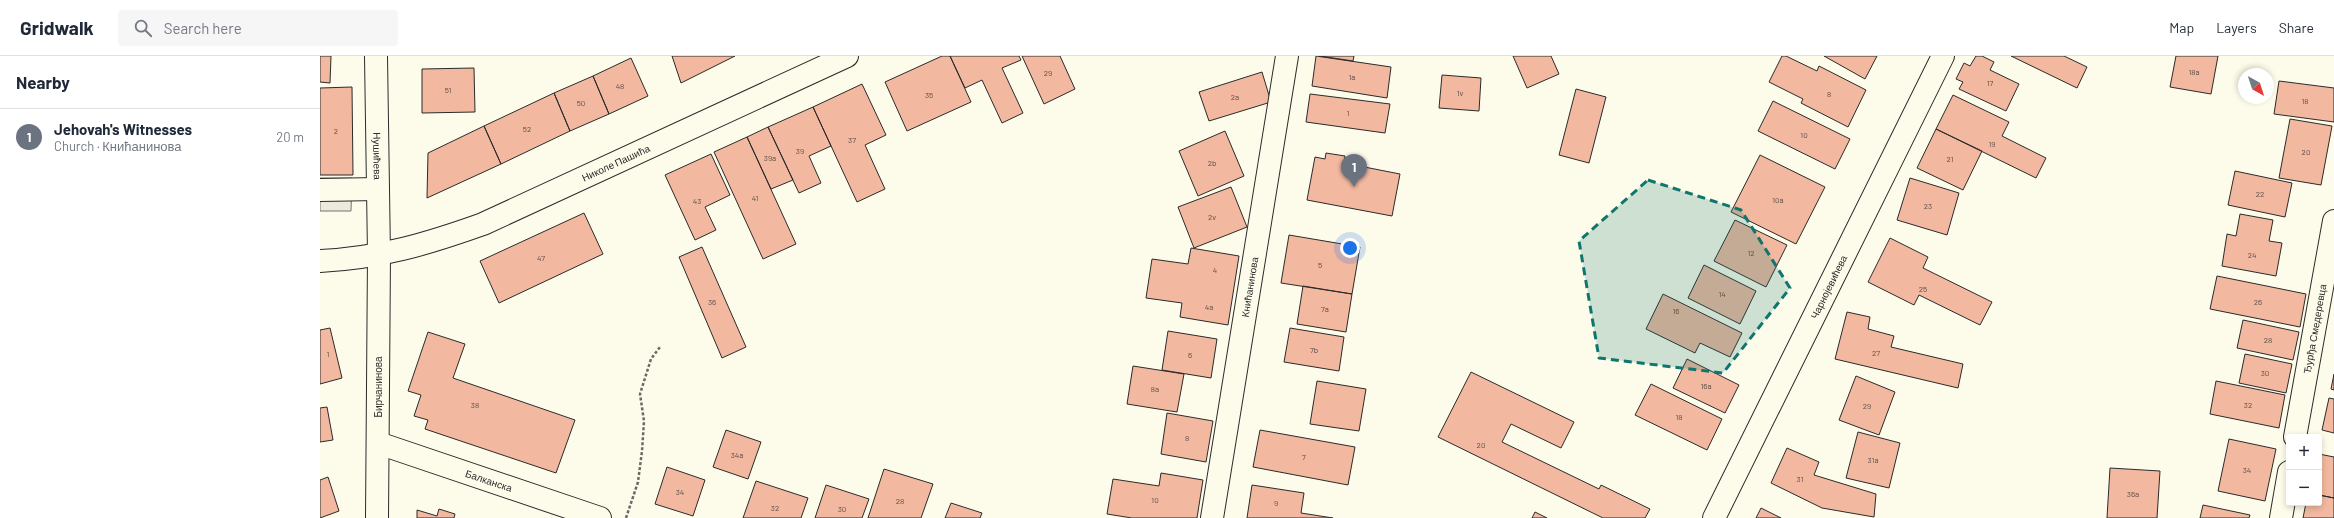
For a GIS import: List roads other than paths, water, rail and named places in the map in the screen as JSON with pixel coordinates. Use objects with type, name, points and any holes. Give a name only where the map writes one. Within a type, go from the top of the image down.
[{"type":"street","name":"Нушићева","points":[[376,56],[379,255]]},
{"type":"street","name":"Николе Пашића","points":[[320,261],[379,255],[420,246],[489,221],[847,56]]},
{"type":"street","name":"Книћанинова","points":[[1212,518],[1287,56]]},
{"type":"street","name":"Чарнојевићева","points":[[1714,518],[1943,56]]},
{"type":"street","points":[[320,190],[378,189]]},
{"type":"street","name":"Ђурђа Смедеревца","points":[[2296,434],[2334,221]]},
{"type":"street","name":"Бирчанинова","points":[[377,518],[379,255]]},
{"type":"street","name":"Балканска","points":[[378,443],[600,518]]},
{"type":"street","points":[[2281,518],[2286,489]]},
{"type":"place","name":"Jehovah's Witnesses","points":[[1354,187]]}]
